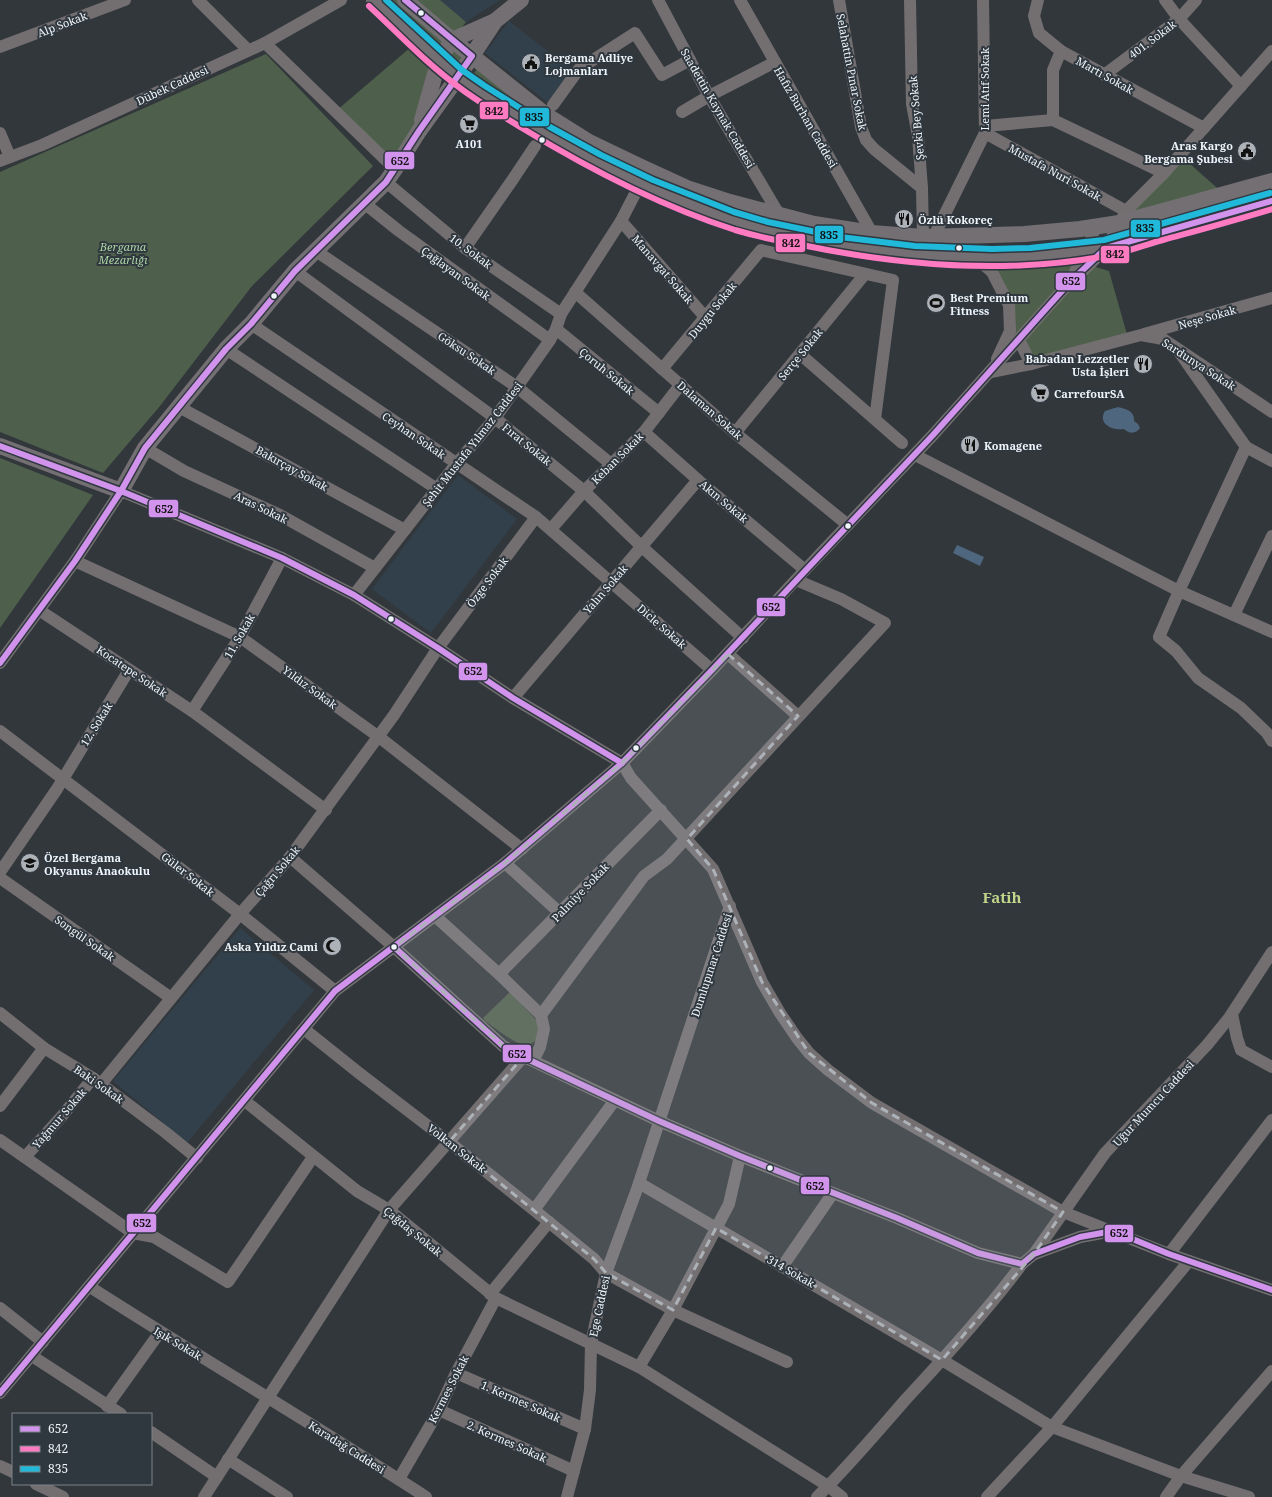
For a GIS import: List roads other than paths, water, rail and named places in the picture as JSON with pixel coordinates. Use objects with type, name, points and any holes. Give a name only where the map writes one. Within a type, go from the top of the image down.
[{"type":"main road","points":[[374,0],[458,77],[552,138],[589,159],[640,184],[732,220],[775,232],[825,243],[874,251],[922,256],[1004,257],[1086,251],[1106,248],[1272,201]]},
{"type":"main road","points":[[405,0],[452,40],[546,115],[589,142],[687,188],[730,202],[814,224],[872,233],[928,238],[1024,234],[1096,226],[1122,217],[1272,181]]},
{"type":"main road","points":[[419,130],[439,60],[452,40],[495,21],[521,0]]},
{"type":"main road","points":[[121,491],[145,448],[226,349],[251,324],[295,271],[391,175],[419,130],[458,77],[495,21]]},
{"type":"main road","name":"Dumlupınar Caddesi","points":[[0,446],[121,491]]},
{"type":"street","name":"Alp Sokak","points":[[0,47],[125,0]]},
{"type":"street","points":[[198,0],[248,50]]},
{"type":"street","name":"Dübek Caddesi","points":[[5,159],[49,141],[264,43],[341,0]]},
{"type":"street","name":"Saadettin Kaynak Caddesi","points":[[658,0],[709,96],[780,216]]},
{"type":"street","name":"Hafız Burhan Caddesi","points":[[740,0],[872,233]]},
{"type":"street","name":"Selahattin Pınar Sokak","points":[[839,0],[862,127],[866,140],[874,149],[922,188]]},
{"type":"street","name":"Şevki Bey Sokak","points":[[910,0],[912,104],[918,136],[922,188]]},
{"type":"street","name":"Lemi Atıf Sokak","points":[[928,238],[985,129],[983,0]]},
{"type":"street","name":"Martı Sokak","points":[[1038,0],[1034,16],[1039,33],[1061,51],[1204,128]]},
{"type":"street","points":[[1165,0],[1179,19],[1241,86]]},
{"type":"street","name":"401. Sokak","points":[[1104,75],[1179,19],[1196,0]]},
{"type":"street","points":[[553,105],[579,69],[635,32],[662,75],[690,60]]},
{"type":"street","name":"10. Sokak","points":[[264,43],[391,175],[465,248],[561,314]]},
{"type":"street","points":[[1053,120],[1053,70],[1061,51]]},
{"type":"street","points":[[0,1393],[90,1287],[133,1233],[335,991],[505,863],[622,763],[728,654],[805,570],[915,455],[1070,282],[1106,248],[1122,217],[1164,173],[1272,51]]},
{"type":"street","points":[[682,112],[774,62]]},
{"type":"street","points":[[985,129],[1053,120],[1164,173]]},
{"type":"street","name":"Mustafa Nuri Sokak","points":[[985,129],[1122,217]]},
{"type":"street","points":[[0,133],[5,159]]},
{"type":"street","points":[[465,248],[535,146]]},
{"type":"street","name":"Şehit Mustafa Yılmaz Caddesi","points":[[354,595],[457,463],[495,418],[550,340],[556,329],[561,314],[621,221],[640,184]]},
{"type":"street","points":[[922,188],[928,238]]},
{"type":"street","name":"Çağlayan Sokak","points":[[364,203],[399,232],[550,340]]},
{"type":"street","name":"Manavgat Sokak","points":[[621,221],[706,318]]},
{"type":"street","points":[[1070,282],[1086,251],[1096,226]]},
{"type":"street","name":"Duygu Sokak","points":[[662,369],[706,318],[761,250],[865,274]]},
{"type":"street","name":"Göksu Sokak","points":[[316,251],[517,387],[611,464]]},
{"type":"street","points":[[974,256],[992,272],[1009,305],[1010,331],[990,372]]},
{"type":"street","name":"Fırat Sokak","points":[[295,271],[495,418],[584,491],[642,547],[743,638]]},
{"type":"street","points":[[865,274],[893,280],[875,419]]},
{"type":"street","name":"Serçe Sokak","points":[[735,433],[865,274]]},
{"type":"street","name":"Dalaman Sokak","points":[[575,292],[735,433],[848,526]]},
{"type":"street","name":"Neşe Sokak","points":[[1141,335],[1272,298]]},
{"type":"street","name":"Ceyhan Sokak","points":[[251,324],[536,517],[611,582]]},
{"type":"street","name":"Çoruh Sokak","points":[[556,329],[659,413]]},
{"type":"street","name":"Sardunya Sokak","points":[[990,372],[1032,364],[1141,335],[1163,339],[1272,412]]},
{"type":"street","points":[[1019,340],[1032,364]]},
{"type":"street","points":[[1176,347],[1246,447],[1272,461]]},
{"type":"street","points":[[226,349],[437,489]]},
{"type":"street","points":[[800,354],[902,443]]},
{"type":"street","name":"Keban Sokak","points":[[551,529],[584,491],[644,432],[681,384]]},
{"type":"street","name":"Bakırçay Sokak","points":[[178,407],[405,530]]},
{"type":"street","name":"Akın Sokak","points":[[644,432],[698,480],[805,570]]},
{"type":"street","points":[[1246,447],[1159,637],[1176,651],[1198,678],[1241,708],[1267,733],[1272,741]]},
{"type":"street","name":"Aras Sokak","points":[[145,448],[184,471],[280,515],[375,568]]},
{"type":"street","points":[[915,455],[1179,591],[1272,632]]},
{"type":"street","name":"Yalın Sokak","points":[[513,698],[698,480]]},
{"type":"street","points":[[0,663],[75,561],[121,491]]},
{"type":"street","name":"Dumlupınar Caddesi","points":[[121,491],[282,558],[354,595],[513,698],[622,763],[631,778],[713,869],[730,906],[659,1121]]},
{"type":"street","name":"Özge Sokak","points":[[438,648],[536,517]]},
{"type":"street","points":[[1234,615],[1272,536]]},
{"type":"street","name":"11. Sokak","points":[[192,712],[240,637],[282,558]]},
{"type":"street","name":"Yıldız Sokak","points":[[75,561],[240,637],[379,737],[522,849]]},
{"type":"street","points":[[541,1015],[644,876],[667,859],[687,839],[798,716],[885,623],[841,599],[796,580]]},
{"type":"street","name":"Dicle Sokak","points":[[611,582],[712,670]]},
{"type":"street","name":"Kocatepe Sokak","points":[[39,610],[192,712],[326,810]]},
{"type":"street","name":"Çağrı Sokak","points":[[97,1081],[171,998],[240,914],[290,857],[379,737],[438,648]]},
{"type":"street","points":[[728,654],[798,716]]},
{"type":"street","name":"12. Sokak","points":[[0,872],[57,789],[129,670]]},
{"type":"street","name":"Güler Sokak","points":[[0,731],[240,914],[335,991]]},
{"type":"street","name":"Palmiye Sokak","points":[[499,974],[661,810]]},
{"type":"street","points":[[290,857],[394,947],[503,1046],[659,1121],[740,1156],[897,1218],[978,1252],[1022,1264]]},
{"type":"street","points":[[505,863],[560,913]]},
{"type":"street","name":"Songül Sokak","points":[[0,878],[171,998]]},
{"type":"street","points":[[730,906],[762,982],[780,1013],[809,1053],[828,1070],[872,1103],[1062,1212],[1169,1254],[1272,1290]]},
{"type":"street","points":[[204,1497],[389,1210],[449,1142],[540,1047],[544,1028],[541,1015],[436,916]]},
{"type":"street","name":"Uğur Mumcu Caddesi","points":[[1034,1254],[1062,1212],[1105,1153],[1208,1045],[1232,1014],[1272,952]]},
{"type":"street","name":"Baki Sokak","points":[[0,1013],[44,1048],[97,1081],[197,1158]]},
{"type":"street","points":[[1232,1014],[1241,1050],[1272,1067]]},
{"type":"street","name":"Volkan Sokak","points":[[304,1029],[549,1222],[594,1259],[606,1273],[673,1310],[787,1362]]},
{"type":"street","points":[[0,1106],[44,1048]]},
{"type":"street","name":"Yağmur Sokak","points":[[25,1157],[62,1116],[97,1081]]},
{"type":"street","name":"Çağdaş Sokak","points":[[245,1100],[313,1157],[357,1191],[389,1210],[493,1296],[639,1367],[828,1486],[842,1497]]},
{"type":"street","points":[[534,1210],[615,1100]]},
{"type":"street","points":[[1169,1254],[1272,1120]]},
{"type":"street","name":"Ege Caddesi","points":[[567,1497],[585,1429],[590,1390],[591,1344],[606,1273],[639,1183],[659,1121]]},
{"type":"street","points":[[0,1140],[133,1233],[154,1237],[228,1282],[313,1157]]},
{"type":"street","points":[[639,1367],[673,1310],[729,1204],[740,1156]]},
{"type":"street","name":"314 Sokak","points":[[639,1183],[942,1360],[1052,1427],[1181,1476],[1249,1497]]},
{"type":"street","points":[[782,1267],[833,1193]]},
{"type":"street","name":"Kermes Sokak","points":[[399,1479],[439,1410],[493,1296],[549,1222]]},
{"type":"street","points":[[817,1497],[942,1360],[1008,1283],[1022,1264],[1034,1254],[1080,1237],[1113,1231]]},
{"type":"street","points":[[987,1497],[1052,1427],[1189,1261]]},
{"type":"street","name":"Işık Sokak","points":[[90,1287],[160,1332],[268,1396]]},
{"type":"street","points":[[0,1308],[44,1342]]},
{"type":"street","points":[[107,1406],[160,1332]]},
{"type":"street","points":[[32,1356],[118,1413]]},
{"type":"street","points":[[1166,1497],[1181,1476],[1272,1371]]},
{"type":"street","name":"1. Kermes Sokak","points":[[456,1373],[585,1429]]},
{"type":"street","name":"Karadağ Caddesi","points":[[268,1396],[426,1497]]},
{"type":"street","name":"2. Kermes Sokak","points":[[439,1410],[574,1471]]},
{"type":"street","points":[[152,1433],[217,1477]]},
{"type":"street","points":[[228,1459],[287,1497]]},
{"type":"street","points":[[0,1466],[12,1472]]},
{"type":"street","points":[[38,1485],[63,1497]]},
{"type":"water","points":[[1118,407],[1127,410],[1133,415],[1134,421],[1140,428],[1138,430],[1130,432],[1124,429],[1115,429],[1107,426],[1103,420],[1105,411]]},
{"type":"water","points":[[957,545],[984,557],[980,566],[953,553]]},
{"type":"place","name":"Bergama Adliye Lojmanları","points":[[531,63]]},
{"type":"place","name":"A101","points":[[469,124]]},
{"type":"place","name":"Aras Kargo Bergama Şubesi","points":[[1247,151]]},
{"type":"place","name":"Özlü Kokoreç","points":[[904,219]]},
{"type":"place","name":"Best Premium Fitness","points":[[936,303]]},
{"type":"place","name":"Babadan Lezzetler Usta İşleri","points":[[1143,364]]},
{"type":"place","name":"CarrefourSA","points":[[1040,393]]},
{"type":"place","name":"Komagene","points":[[970,445]]},
{"type":"place","name":"Özel Bergama Okyanus Anaokulu","points":[[30,863]]},
{"type":"place","name":"Aska Yıldız Cami","points":[[332,946]]},
{"type":"district","name":"Fatih","points":[[1002,897]]},
{"type":"park label","name":"Bergama Mezarlığı","points":[[123,252]]}]
